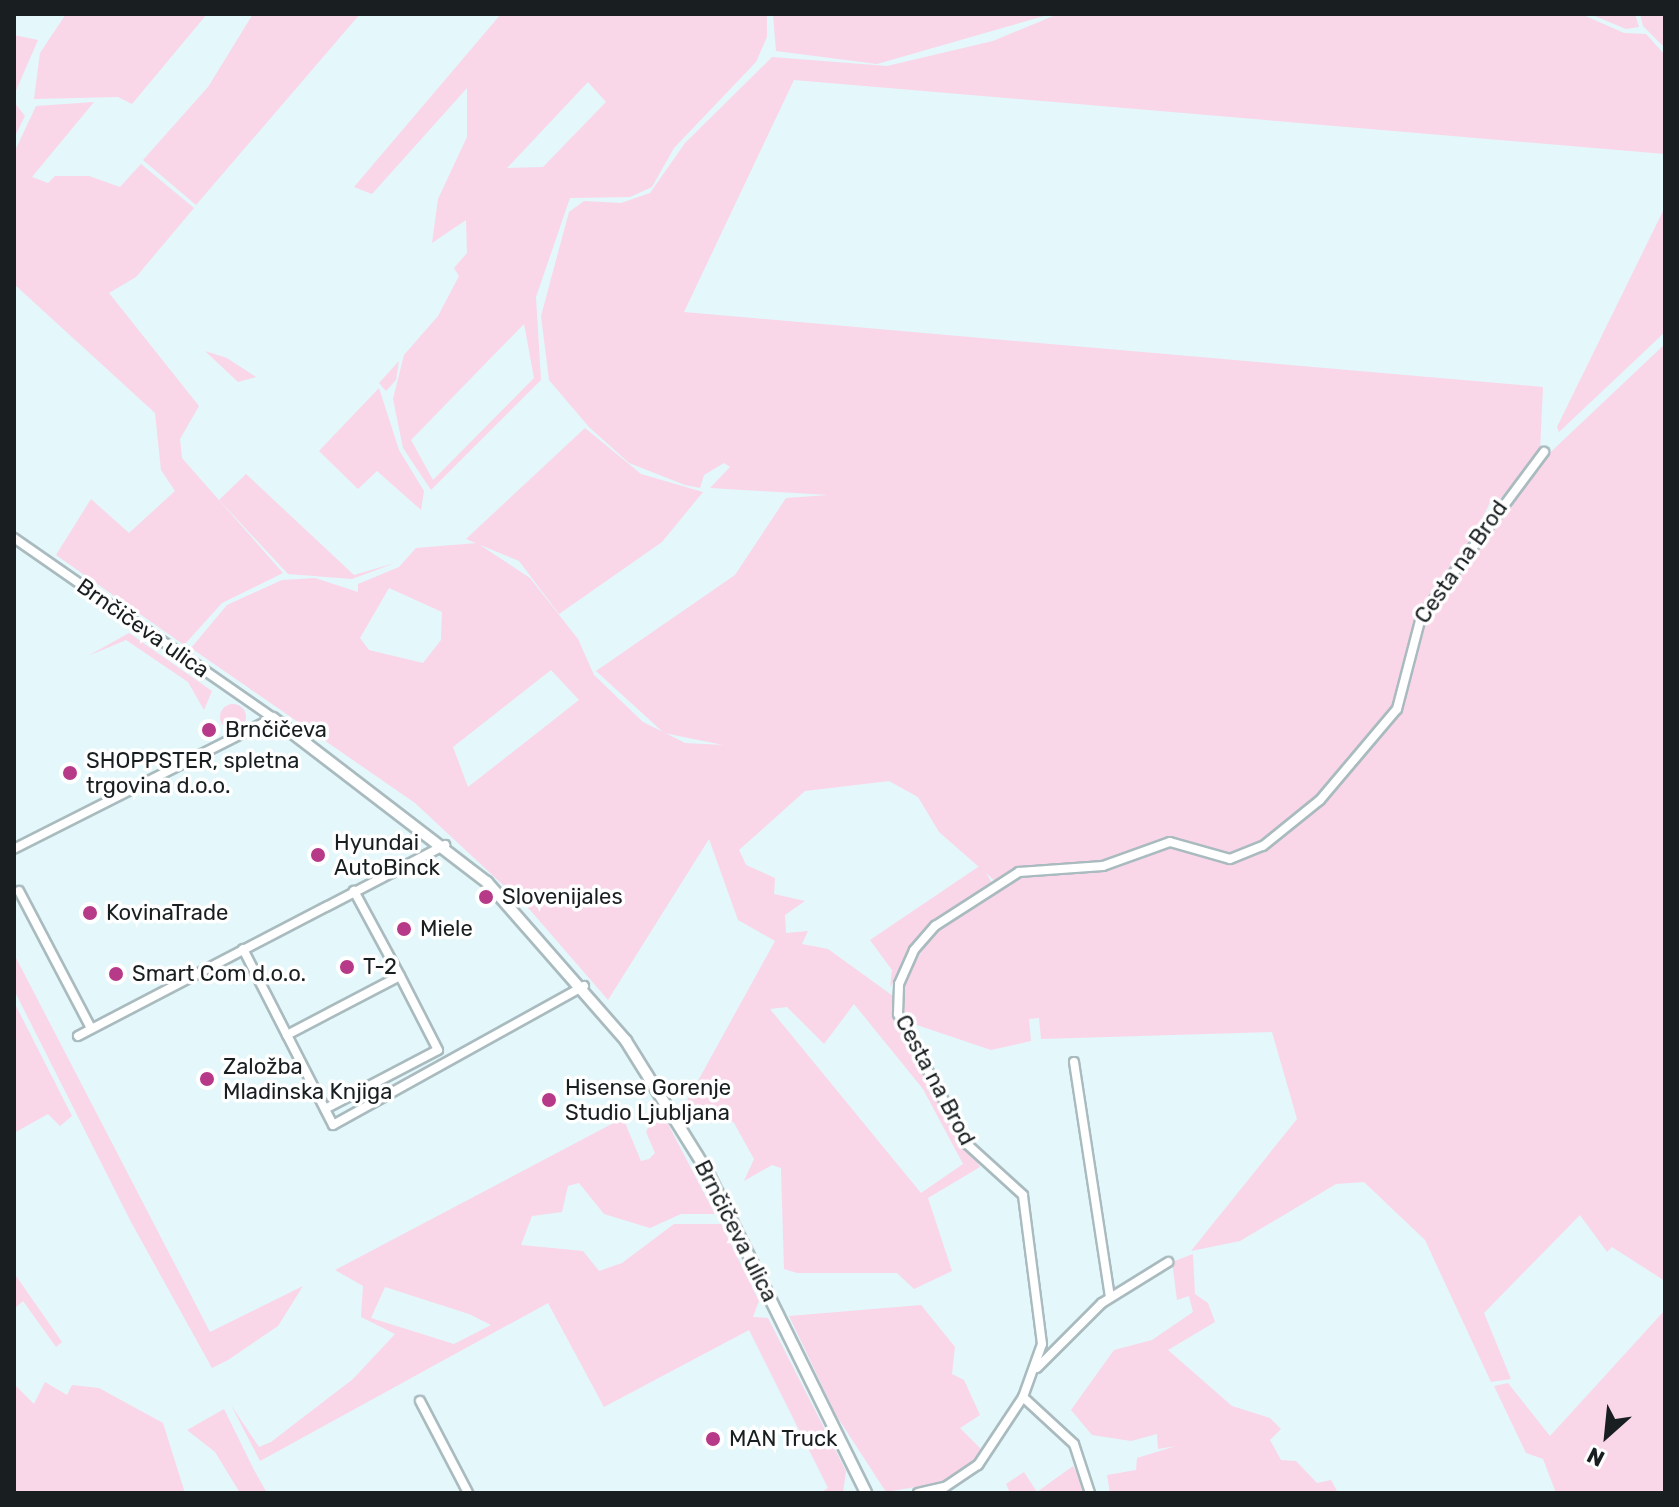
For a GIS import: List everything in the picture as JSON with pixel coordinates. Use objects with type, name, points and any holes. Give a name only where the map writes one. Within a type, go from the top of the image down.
[{"type":"street","name":"Cesta na Brod","points":[[918,1493],[945,1487],[978,1465],[1023,1397],[1036,1369],[1042,1329],[1026,1203],[967,1144],[901,1022],[897,996],[914,950],[927,932],[1019,872],[1103,866],[1170,842],[1230,859],[1253,854],[1320,800],[1397,709],[1421,617],[1544,452]]},
{"type":"street","name":"Brnčičeva ulica","points":[[14,538],[273,718],[445,845],[584,986],[707,1171],[863,1492]]},
{"type":"street","points":[[14,849],[273,718]]},
{"type":"street","points":[[78,1036],[445,845]]},
{"type":"street","points":[[19,891],[91,1028]]},
{"type":"street","points":[[325,1109],[438,1050],[354,891]]},
{"type":"street","points":[[243,949],[333,1125],[584,986]]},
{"type":"street","points":[[287,1035],[400,976]]},
{"type":"street","points":[[1074,1062],[1110,1297]]},
{"type":"street","points":[[1036,1369],[1110,1297],[1168,1262]]},
{"type":"street","points":[[1023,1397],[1074,1444],[1090,1493]]},
{"type":"street","points":[[420,1401],[468,1493]]},
{"type":"shaded area","points":[[66,14],[207,14],[132,104],[118,97],[34,99],[40,53]]},
{"type":"shaded area","points":[[253,14],[360,14],[196,205],[143,160],[208,87]]},
{"type":"shaded area","points":[[501,14],[767,14],[767,37],[756,62],[674,148],[652,187],[630,197],[570,198],[536,297],[541,380],[431,490],[403,448],[393,399],[404,355],[438,316],[459,276],[454,268],[467,253],[466,220],[432,243],[438,199],[467,137],[467,88],[372,194],[354,187]],"holes":[[[588,82],[606,102],[543,167],[507,168]],[[524,324],[534,378],[433,480],[411,440]]]},
{"type":"shaded area","points":[[773,14],[1051,14],[877,64],[776,51]]},
{"type":"shaded area","points":[[1058,14],[1581,14],[1624,33],[1646,34],[1665,55],[1665,154],[794,80],[684,312],[1543,387],[1540,451],[1500,499],[1492,498],[1468,549],[1416,617],[1391,712],[1312,804],[1260,845],[1233,856],[1168,839],[1114,861],[1023,867],[995,881],[939,832],[918,797],[889,781],[805,791],[739,850],[746,865],[775,878],[774,894],[805,901],[785,915],[786,933],[808,931],[802,944],[828,949],[893,996],[903,1033],[980,1167],[928,1198],[952,1271],[914,1289],[897,1273],[797,1273],[784,1269],[781,1168],[772,1165],[744,1181],[754,1159],[734,1123],[723,1114],[688,1115],[683,1108],[775,941],[738,920],[709,839],[608,1000],[530,910],[415,803],[191,648],[227,605],[282,580],[315,578],[358,592],[358,584],[399,567],[416,548],[477,543],[530,578],[578,639],[594,675],[643,722],[663,732],[596,671],[735,575],[786,498],[828,495],[710,488],[730,467],[724,463],[704,475],[700,488],[629,463],[589,427],[549,380],[541,316],[569,212],[584,201],[621,203],[650,193],[685,143],[772,57],[887,66],[993,41]],"holes":[[[389,588],[442,612],[441,640],[423,663],[369,650],[360,638]],[[551,670],[579,700],[468,787],[453,747]],[[666,733],[723,745],[685,743]],[[854,1004],[923,1089],[963,1164],[921,1193],[770,1009],[787,1007],[824,1044]]]},
{"type":"shaded area","points":[[1590,14],[1635,14],[1639,27],[1626,29]]},
{"type":"shaded area","points":[[1640,14],[1665,14],[1665,48],[1643,26]]},
{"type":"shaded area","points":[[14,35],[38,40],[14,95]]},
{"type":"shaded area","points":[[14,102],[25,116],[14,138]]},
{"type":"shaded area","points":[[94,102],[32,177],[48,183],[55,176],[89,176],[120,187],[141,164],[194,208],[136,277],[109,293],[199,406],[180,439],[182,458],[283,573],[222,603],[184,645],[56,555],[91,499],[129,533],[175,491],[161,470],[155,413],[14,284],[14,153],[36,106]]},
{"type":"shaded area","points":[[1665,207],[1665,332],[1559,432],[1557,427]]},
{"type":"shaded area","points":[[1665,344],[1665,1281],[1612,1247],[1607,1252],[1580,1215],[1484,1313],[1511,1379],[1491,1382],[1425,1240],[1364,1182],[1336,1184],[1240,1241],[1191,1251],[1297,1119],[1272,1032],[1041,1039],[1039,1018],[1029,1019],[1031,1041],[991,1050],[911,1023],[935,1075],[902,1018],[900,991],[932,932],[1026,874],[1107,869],[1166,846],[1234,862],[1264,851],[1396,716],[1426,613],[1538,464]]},
{"type":"shaded area","points":[[205,351],[227,358],[256,377],[238,382]]},
{"type":"shaded area","points":[[399,361],[396,380],[386,391],[379,383]]},
{"type":"shaded area","points":[[379,388],[399,450],[424,491],[421,510],[377,471],[358,489],[319,451]]},
{"type":"shaded area","points":[[585,428],[641,474],[703,492],[662,542],[559,614],[519,561],[466,539]]},
{"type":"shaded area","points":[[246,474],[354,575],[395,563],[352,579],[288,574],[219,500]]},
{"type":"shaded area","points":[[129,633],[212,691],[204,710],[188,682],[126,640],[88,656]]},
{"type":"shaded area","points":[[233,704],[242,708],[246,717],[242,726],[233,730],[224,726],[220,717],[224,708]]},
{"type":"shaded area","points":[[981,865],[992,883],[928,927],[890,987],[892,970],[870,940]]},
{"type":"shaded area","points":[[14,954],[210,1332],[303,1286],[278,1326],[228,1360],[212,1368],[131,1222],[14,990]]},
{"type":"shaded area","points":[[14,1002],[72,1116],[60,1126],[48,1114],[14,1133]]},
{"type":"shaded area","points":[[658,1105],[715,1214],[681,1214],[650,1228],[604,1214],[579,1183],[568,1186],[562,1212],[532,1216],[521,1245],[583,1251],[599,1271],[622,1263],[674,1224],[721,1224],[759,1301],[753,1317],[768,1318],[846,1471],[843,1493],[820,1493],[828,1488],[749,1330],[604,1407],[548,1303],[260,1461],[231,1405],[259,1447],[271,1442],[353,1379],[395,1334],[361,1317],[363,1286],[335,1270],[623,1118],[641,1161],[649,1159],[655,1153],[646,1132]],"holes":[[[385,1287],[469,1314],[491,1325],[454,1344],[371,1318]]]},
{"type":"shaded area","points":[[1193,1254],[1195,1294],[1208,1303],[1215,1322],[1168,1350],[1232,1406],[1270,1418],[1281,1429],[1270,1440],[1281,1460],[1296,1461],[1317,1483],[1331,1480],[1338,1493],[1110,1493],[1107,1475],[1136,1470],[1137,1458],[1176,1446],[1158,1449],[1157,1434],[1131,1441],[1092,1435],[1071,1410],[1114,1350],[1152,1340],[1193,1312],[1189,1296],[1177,1300],[1172,1262]]},
{"type":"shaded area","points":[[14,1273],[62,1342],[56,1347],[23,1301],[14,1309]]},
{"type":"shaded area","points":[[921,1305],[955,1347],[952,1374],[964,1380],[980,1415],[960,1428],[983,1451],[951,1481],[886,1492],[836,1415],[789,1316]]},
{"type":"shaded area","points":[[1665,1310],[1665,1493],[1556,1493],[1543,1459],[1526,1453],[1494,1386],[1508,1383],[1550,1436]]},
{"type":"shaded area","points":[[45,1382],[67,1395],[72,1385],[99,1388],[163,1423],[185,1493],[14,1492],[14,1384],[34,1404]]},
{"type":"shaded area","points":[[224,1409],[267,1493],[240,1493],[215,1452],[187,1430]]},
{"type":"shaded area","points":[[1073,1466],[1088,1493],[1010,1493],[1006,1484],[1024,1472],[1037,1492]]},
{"type":"place","name":"Brnčičeva","points":[[209,730]]},
{"type":"place","name":"SHOPPSTER, spletna trgovina d.o.o.","points":[[70,773]]},
{"type":"place","name":"Hyundai AutoBinck","points":[[318,855]]},
{"type":"place","name":"Slovenijales","points":[[486,897]]},
{"type":"place","name":"KovinaTrade","points":[[90,913]]},
{"type":"place","name":"Miele","points":[[404,929]]},
{"type":"place","name":"T-2","points":[[347,967]]},
{"type":"place","name":"Smart Com d.o.o.","points":[[116,974]]},
{"type":"place","name":"Založba Mladinska Knjiga","points":[[207,1079]]},
{"type":"place","name":"Hisense Gorenje Studio Ljubljana","points":[[549,1100]]},
{"type":"place","name":"MAN Truck","points":[[713,1439]]}]
